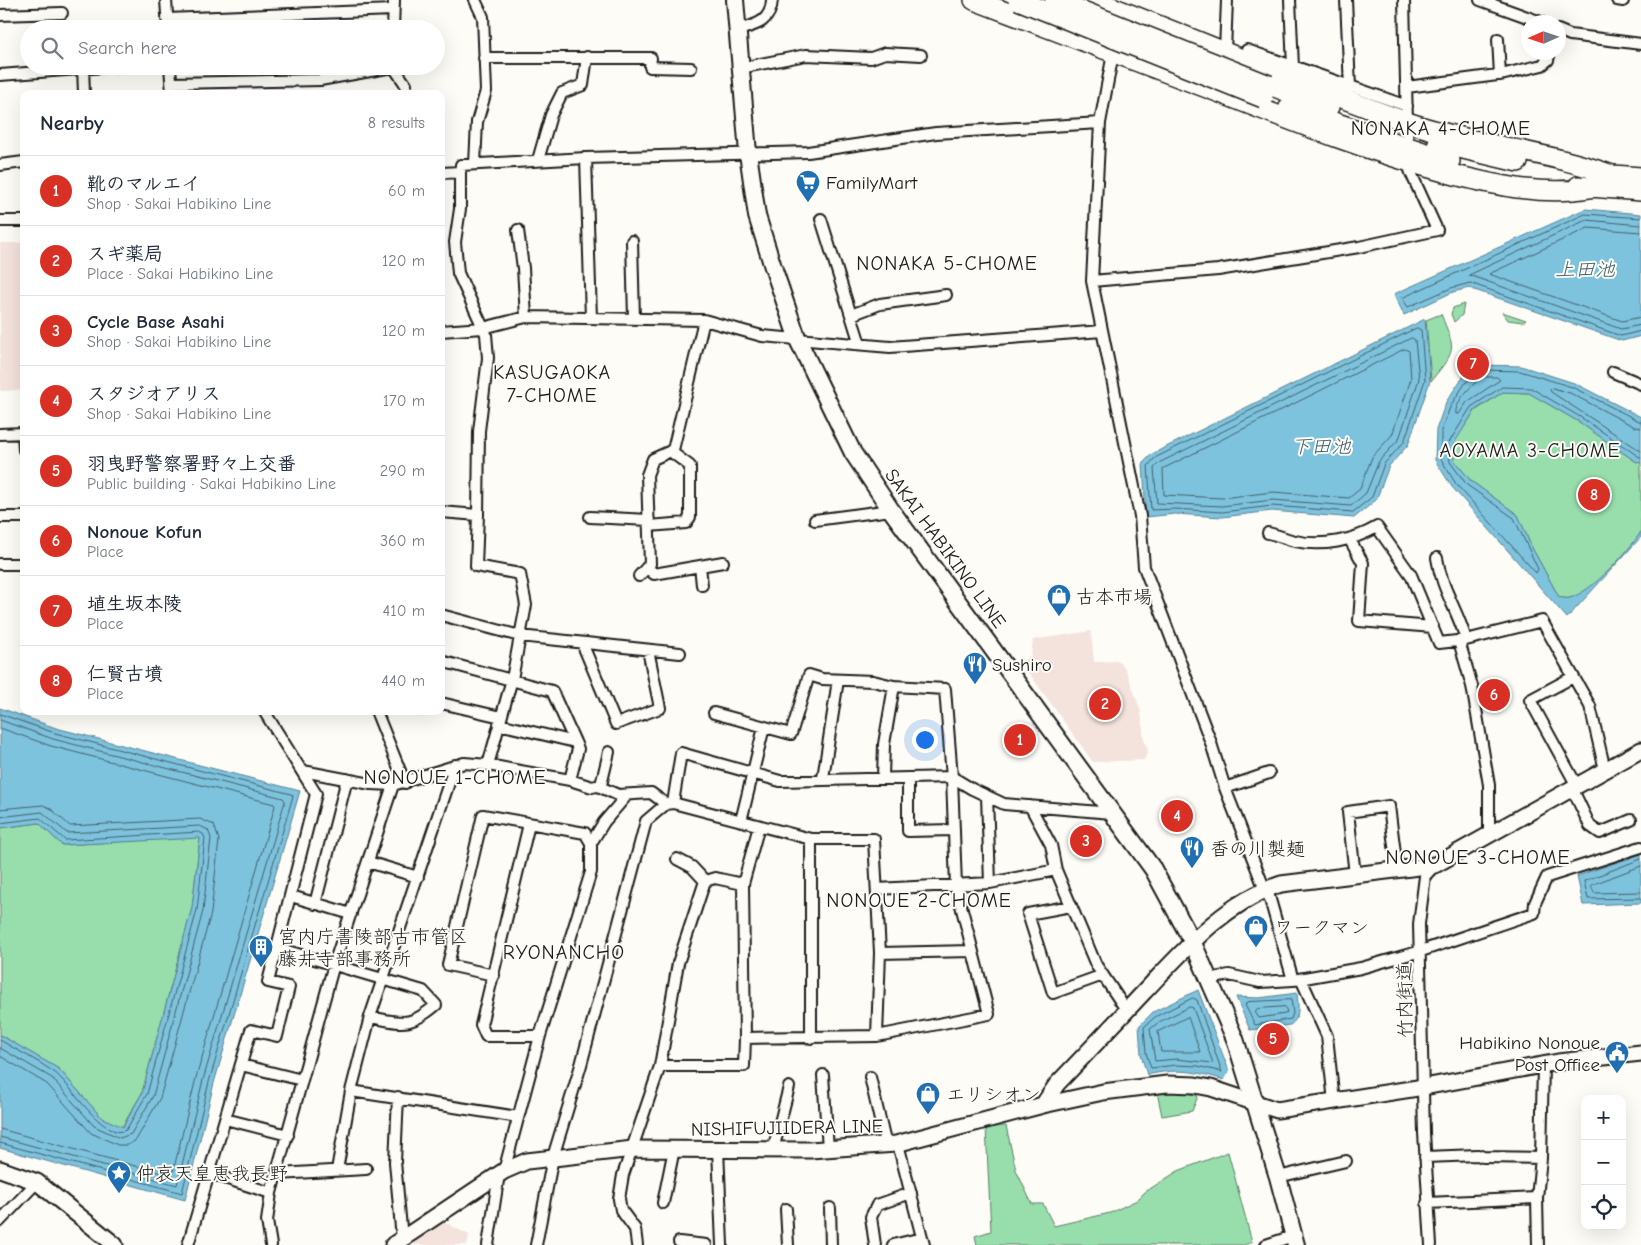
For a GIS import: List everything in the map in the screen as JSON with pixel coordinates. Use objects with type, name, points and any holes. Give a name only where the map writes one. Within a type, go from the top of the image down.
[{"type":"highway","points":[[974,0],[1331,136],[1408,135]]},
{"type":"highway","points":[[1018,0],[1266,91],[1408,135],[1486,156],[1578,172],[1641,177]]},
{"type":"highway","points":[[1055,0],[1266,91]]},
{"type":"highway","points":[[1094,0],[1115,4],[1244,58],[1408,135],[1476,180],[1566,193],[1590,188],[1641,191]]},
{"type":"main road","name":"SAKAI HABIKINO LINE","points":[[735,0],[748,153],[758,216],[798,340],[853,452],[891,510],[1153,869],[1193,943],[1235,1039],[1278,1177],[1295,1241]]},
{"type":"street","points":[[166,0],[168,20]]},
{"type":"street","points":[[475,164],[477,122],[486,91],[482,17],[476,0]]},
{"type":"street","points":[[738,30],[760,24],[772,11],[772,0]]},
{"type":"street","points":[[1225,51],[1227,0]]},
{"type":"street","points":[[1290,0],[1293,67]]},
{"type":"street","points":[[1346,0],[1350,87]]},
{"type":"street","points":[[1092,282],[1218,270],[1358,247],[1437,230],[1411,173],[1404,0]]},
{"type":"street","points":[[1480,0],[1522,15]]},
{"type":"street","points":[[1115,4],[1114,52],[1100,123],[1092,282],[1140,516],[1144,567],[1210,740],[1225,788],[1266,889],[1297,980],[1327,1036],[1334,1102]]},
{"type":"street","points":[[215,20],[393,5],[393,20]]},
{"type":"street","points":[[0,15],[62,13]]},
{"type":"street","points":[[1566,33],[1641,44]]},
{"type":"street","points":[[1498,39],[1500,75]]},
{"type":"street","points":[[1244,58],[1247,50],[1350,87],[1408,135]]},
{"type":"street","points":[[740,68],[806,55],[871,58],[885,54],[921,55]]},
{"type":"street","points":[[484,58],[651,58],[650,67],[690,68]]},
{"type":"street","points":[[538,160],[551,115],[562,93],[583,85],[587,58]]},
{"type":"street","points":[[1407,88],[1500,75],[1542,65],[1548,60]]},
{"type":"street","points":[[0,75],[20,73]]},
{"type":"street","points":[[83,75],[84,90]]},
{"type":"street","points":[[171,75],[172,90]]},
{"type":"street","points":[[171,82],[320,80],[348,75]]},
{"type":"street","points":[[399,75],[406,85],[405,90]]},
{"type":"street","points":[[488,765],[512,679],[526,605],[520,574],[476,566],[479,431],[488,358],[483,328],[458,273],[455,242],[460,209],[461,165],[586,158],[808,152],[936,133],[1100,123]]},
{"type":"street","points":[[586,158],[591,318]]},
{"type":"street","points":[[0,165],[20,162]]},
{"type":"street","points":[[445,173],[460,172]]},
{"type":"street","points":[[821,219],[860,344]]},
{"type":"street","points":[[0,221],[20,222]]},
{"type":"street","points":[[518,230],[526,317]]},
{"type":"street","points":[[632,241],[634,318]]},
{"type":"street","points":[[851,315],[880,304],[946,295]]},
{"type":"street","points":[[445,331],[483,328],[526,317],[704,320],[762,336],[890,347],[1102,331]]},
{"type":"street","points":[[640,576],[650,564],[647,475],[653,460],[673,450],[704,320]]},
{"type":"street","points":[[1613,372],[1641,384]]},
{"type":"street","points":[[0,434],[20,433]]},
{"type":"street","points":[[590,517],[649,523],[686,523],[690,517],[690,466],[670,451]]},
{"type":"street","points":[[815,520],[891,510]]},
{"type":"street","points":[[445,512],[478,515]]},
{"type":"street","points":[[0,517],[20,516]]},
{"type":"street","points":[[1268,533],[1296,541],[1338,542],[1350,540],[1377,528],[1411,575],[1439,642],[1463,640],[1542,621],[1590,706],[1605,770]]},
{"type":"street","points":[[1350,540],[1363,563],[1359,621],[1433,627]]},
{"type":"street","points":[[1437,558],[1444,590],[1463,626],[1463,640],[1489,785],[1489,835]]},
{"type":"street","points":[[647,567],[654,574],[723,562]]},
{"type":"street","points":[[0,564],[20,564]]},
{"type":"street","points":[[700,566],[702,585]]},
{"type":"street","points":[[445,617],[520,636],[680,653]]},
{"type":"street","points":[[582,643],[616,724],[660,708],[648,650]]},
{"type":"street","points":[[445,661],[552,690],[578,749],[570,780]]},
{"type":"street","points":[[714,713],[791,734],[809,675],[822,679],[873,681],[894,686],[945,689],[952,777],[956,886],[990,1014],[877,1036],[745,1038]]},
{"type":"street","points":[[1573,677],[1530,700],[1575,787],[1590,826],[1600,833],[1631,820]]},
{"type":"street","points":[[823,778],[838,680]]},
{"type":"street","points":[[883,778],[884,744],[894,686]]},
{"type":"street","points":[[445,704],[575,742]]},
{"type":"street","points":[[188,1245],[251,1030],[277,1036],[289,987],[268,982],[316,794],[267,715]]},
{"type":"street","points":[[378,715],[405,783]]},
{"type":"street","points":[[740,821],[751,771],[764,727]]},
{"type":"street","points":[[1209,979],[1229,975],[1260,982],[1297,980],[1360,968],[1421,951],[1420,898],[1425,876],[1435,865],[1641,750]]},
{"type":"street","points":[[598,786],[601,785],[609,752]]},
{"type":"street","points":[[536,1245],[553,1157],[586,1047],[646,821],[670,803],[681,753],[780,780],[952,777],[1004,804],[1112,813]]},
{"type":"street","points":[[303,771],[371,784],[393,785],[405,783],[464,763],[488,765],[570,780],[592,787],[598,786],[618,795],[651,793],[670,803],[812,839],[874,839],[880,953],[877,1036]]},
{"type":"street","points":[[337,1170],[351,1091],[370,1017],[455,765]]},
{"type":"street","points":[[1225,788],[1269,774]]},
{"type":"street","points":[[908,778],[908,831],[954,830]]},
{"type":"street","points":[[316,904],[347,779]]},
{"type":"street","points":[[272,1245],[267,1220],[271,1193],[278,1174],[334,964],[393,785]]},
{"type":"street","points":[[591,843],[604,822],[627,795]]},
{"type":"street","points":[[987,796],[990,883]]},
{"type":"street","points":[[1030,806],[1051,845],[1056,870],[1096,965],[1127,1011]]},
{"type":"street","points":[[1356,875],[1348,812],[1389,806],[1397,869]]},
{"type":"street","points":[[488,1245],[502,1173],[540,1036],[591,872],[591,843],[585,833],[483,815],[448,965],[494,975]]},
{"type":"street","points":[[529,824],[481,1026],[486,1036],[540,1036]]},
{"type":"street","points":[[660,1066],[744,1066],[743,884],[759,826]]},
{"type":"street","points":[[811,1038],[812,839]]},
{"type":"street","name":"竹内街道","points":[[1431,1245],[1425,1157],[1421,951],[1534,913],[1535,903],[1547,877],[1641,847]]},
{"type":"street","points":[[677,858],[692,867],[705,881]]},
{"type":"street","points":[[368,862],[418,877]]},
{"type":"street","points":[[1043,1105],[1057,1084],[1204,931],[1239,904],[1266,889],[1281,884],[1435,865]]},
{"type":"street","points":[[877,889],[990,883],[1056,870]]},
{"type":"street","points":[[705,881],[715,878],[743,884]]},
{"type":"street","points":[[637,1245],[636,1229],[621,1210],[619,1199],[623,1175],[660,1066],[678,963],[705,881]]},
{"type":"street","points":[[291,896],[350,914]]},
{"type":"street","points":[[1071,906],[1028,914],[1053,993],[1103,976]]},
{"type":"street","points":[[277,948],[423,991],[436,1005],[422,1018],[407,1024],[370,1017]]},
{"type":"street","points":[[880,953],[972,951]]},
{"type":"street","name":"NISHIFUJIIDERA LINE","points":[[398,1242],[502,1173],[527,1161],[553,1157],[633,1149],[773,1150],[892,1145],[1043,1105],[1103,1092],[1180,1084],[1211,1088],[1256,1105],[1277,1110],[1424,1087],[1543,1064],[1641,1053]]},
{"type":"street","points":[[1538,1245],[1537,1198],[1541,1158],[1543,1064]]},
{"type":"street","points":[[241,1065],[302,1080]]},
{"type":"street","points":[[823,1075],[828,1149]]},
{"type":"street","points":[[870,1077],[892,1145],[911,1193],[923,1242],[893,1245]]},
{"type":"street","points":[[773,1150],[789,1087]]},
{"type":"street","points":[[351,1091],[518,1117]]},
{"type":"street","points":[[398,1097],[395,1162],[398,1242]]},
{"type":"street","points":[[225,1119],[288,1135]]},
{"type":"street","points":[[663,1203],[674,1149]]},
{"type":"street","points":[[718,1149],[722,1245]]},
{"type":"street","points":[[1425,1157],[1478,1155],[1483,1157],[1541,1158]]},
{"type":"street","points":[[1278,1177],[1346,1161]]},
{"type":"street","points":[[0,1169],[36,1182],[115,1245]]},
{"type":"street","points":[[278,1174],[366,1169]]},
{"type":"street","points":[[209,1174],[271,1193]]},
{"type":"street","points":[[0,1220],[36,1182]]},
{"type":"street","points":[[874,1245],[872,1217],[877,1205],[911,1193]]},
{"type":"street","points":[[1427,1203],[1537,1198]]},
{"type":"street","points":[[830,1208],[831,1245]]},
{"type":"street","points":[[786,1209],[788,1245]]},
{"type":"street","points":[[1266,1245],[1295,1241]]},
{"type":"street","points":[[679,1242],[706,1245]]},
{"type":"shaded area","points":[[0,243],[20,243],[20,390],[0,391]]},
{"type":"shaded area","points":[[1091,631],[1094,662],[1119,661],[1126,670],[1141,712],[1144,740],[1148,750],[1144,760],[1093,762],[1021,662],[1031,656],[1033,640]]},
{"type":"shaded area","points":[[440,1220],[469,1235],[467,1245],[404,1245]]},
{"type":"green space","points":[[1464,304],[1462,315],[1454,322],[1451,314],[1453,308]]},
{"type":"green space","points":[[1502,312],[1526,320],[1523,322],[1508,320]]},
{"type":"green space","points":[[1441,314],[1451,343],[1451,349],[1446,362],[1431,381],[1426,320]]},
{"type":"green space","points":[[1503,392],[1529,393],[1579,422],[1635,461],[1641,463],[1641,532],[1610,570],[1589,588],[1570,598],[1559,597],[1531,546],[1518,515],[1471,481],[1454,460],[1452,445],[1475,411]]},
{"type":"green space","points":[[39,823],[62,845],[200,837],[192,908],[142,1093],[122,1127],[102,1118],[59,1069],[0,1035],[0,828]]},
{"type":"green space","points":[[1183,1091],[1198,1096],[1192,1111],[1162,1116],[1157,1092]]},
{"type":"green space","points":[[1006,1126],[1016,1170],[1032,1204],[1043,1204],[1054,1226],[1110,1213],[1137,1200],[1145,1192],[1178,1171],[1228,1152],[1252,1242],[1244,1245],[977,1245],[975,1236],[991,1231],[986,1127]]},
{"type":"water","name":"上田池","points":[[1585,209],[1641,214],[1641,336],[1622,341],[1469,288],[1453,292],[1404,315],[1394,294]]},
{"type":"water","name":"下田池","points":[[1425,319],[1430,381],[1408,445],[1389,466],[1376,500],[1354,518],[1272,511],[1222,517],[1175,514],[1146,517],[1143,463],[1152,454]]},
{"type":"water","points":[[1479,365],[1521,366],[1574,383],[1641,417],[1641,463],[1635,461],[1579,422],[1529,393],[1503,392],[1475,410],[1453,445],[1454,460],[1471,481],[1518,515],[1531,546],[1559,597],[1570,598],[1589,588],[1619,560],[1641,532],[1641,537],[1567,618],[1452,487],[1435,460],[1436,430],[1446,402],[1462,378]]},
{"type":"water","points":[[0,708],[56,728],[300,791],[214,1083],[185,1200],[0,1148],[0,1035],[59,1069],[102,1118],[123,1127],[142,1093],[192,908],[200,838],[62,845],[39,823],[0,828]]},
{"type":"water","points":[[1641,854],[1641,903],[1583,905],[1577,876]]},
{"type":"water","points":[[1198,990],[1229,1071],[1224,1080],[1205,1074],[1177,1071],[1147,1075],[1141,1054],[1139,1026],[1153,1012]]},
{"type":"water","points":[[1297,993],[1298,1007],[1294,1022],[1290,1025],[1250,1030],[1236,997],[1259,998]]},
{"type":"place","name":"FamilyMart","points":[[808,203]]},
{"type":"place","name":"埴生坂本陵","points":[[1473,364]]},
{"type":"place","name":"仁賢古墳","points":[[1594,495]]},
{"type":"place","name":"古本市場","points":[[1059,617]]},
{"type":"place","name":"Sushiro","points":[[975,685]]},
{"type":"place","name":"Nonoue Kofun","points":[[1494,695]]},
{"type":"place","name":"スギ薬局","points":[[1105,704]]},
{"type":"place","name":"靴のマルエイ","points":[[1020,740]]},
{"type":"place","name":"スタジオアリス","points":[[1177,816]]},
{"type":"place","name":"Cycle Base Asahi","points":[[1086,841]]},
{"type":"place","name":"香の川製麺","points":[[1192,869]]},
{"type":"place","name":"ワークマン","points":[[1256,948]]},
{"type":"place","name":"宮内庁書陵部古市管区 藤井寺部事務所","points":[[261,968]]},
{"type":"place","name":"羽曳野警察署野々上交番","points":[[1273,1039]]},
{"type":"place","name":"Habikino Nonoue Post Office","points":[[1617,1074]]},
{"type":"place","name":"エリシオン","points":[[928,1115]]},
{"type":"place","name":"仲哀天皇恵我長野","points":[[119,1194]]},
{"type":"district","name":"NONAKA 4-CHOME","points":[[1441,128]]},
{"type":"district","name":"NONAKA 5-CHOME","points":[[947,263]]},
{"type":"district","name":"KASUGAOKA 7-CHOME","points":[[552,384]]},
{"type":"district","name":"AOYAMA 3-CHOME","points":[[1530,450]]},
{"type":"district","name":"NONOUE 1-CHOME","points":[[455,777]]},
{"type":"district","name":"NONOUE 3-CHOME","points":[[1478,857]]},
{"type":"district","name":"NONOUE 2-CHOME","points":[[919,900]]},
{"type":"district","name":"RYONANCHO","points":[[564,952]]}]
